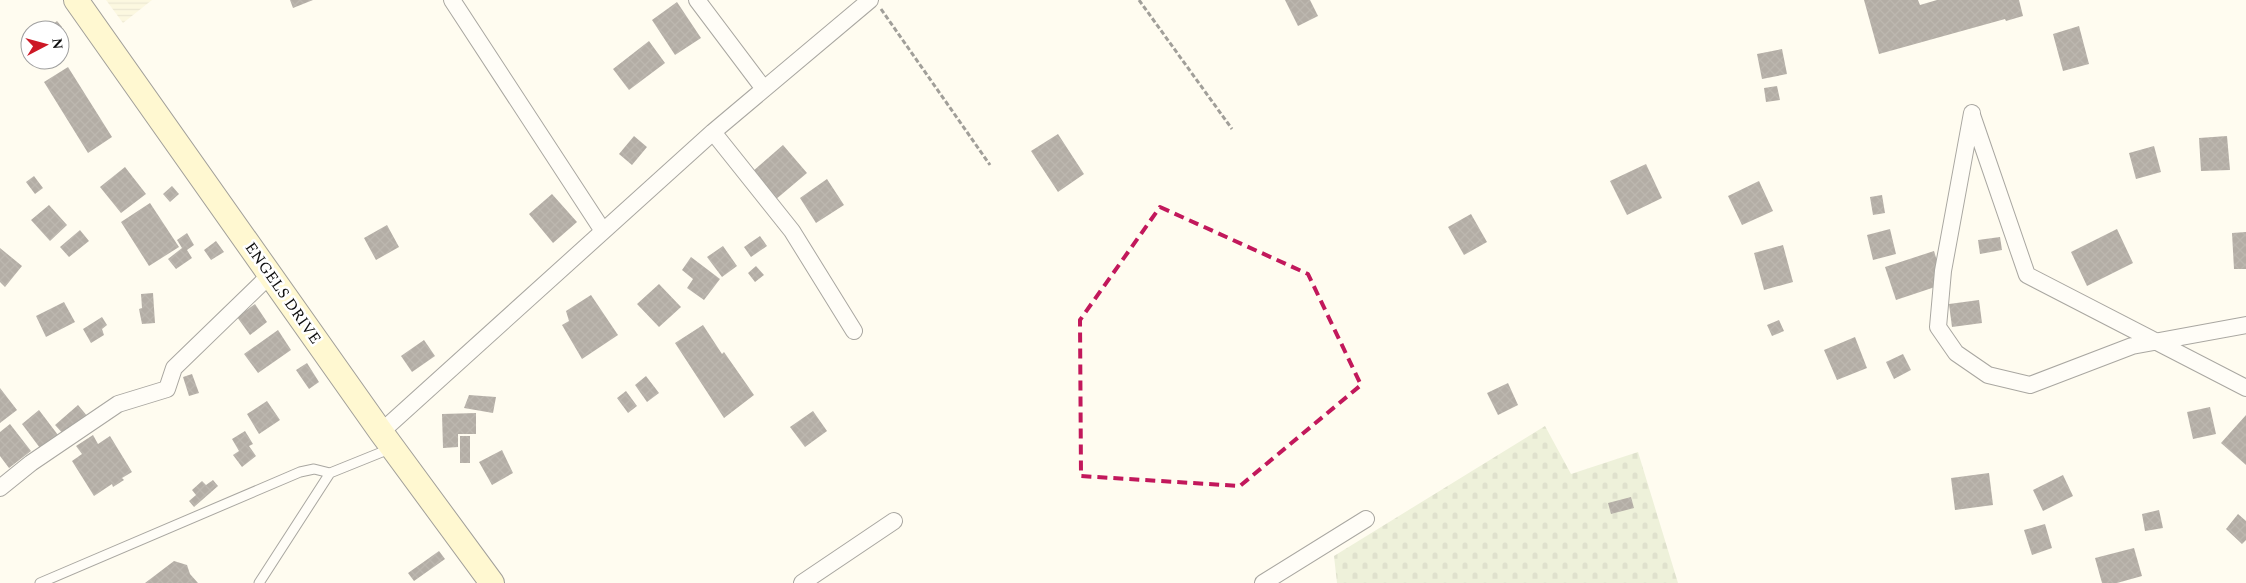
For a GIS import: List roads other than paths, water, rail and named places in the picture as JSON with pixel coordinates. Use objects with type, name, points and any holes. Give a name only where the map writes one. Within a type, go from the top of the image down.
[{"type":"street","name":"ENGELS DRIVE","points":[[76,0],[387,440],[492,583]]},
{"type":"street","points":[[452,0],[603,231]]},
{"type":"street","points":[[697,0],[764,89]]},
{"type":"street","points":[[387,440],[603,231],[713,132],[764,89],[876,4]]},
{"type":"street","points":[[2246,325],[2156,341],[2132,346],[2030,385],[1988,375],[1956,353],[1938,327],[1943,271],[1972,113],[2027,275],[2156,341],[2246,388]]},
{"type":"street","points":[[713,132],[792,231],[854,331]]},
{"type":"street","points":[[0,488],[31,463],[118,404],[167,389],[174,368],[270,275]]},
{"type":"street","points":[[1263,583],[1366,519]]},
{"type":"street","points":[[802,583],[894,521]]},
{"type":"lane","points":[[259,583],[330,473],[387,440]]},
{"type":"lane","points":[[40,583],[300,472],[314,469],[330,473]]}]
